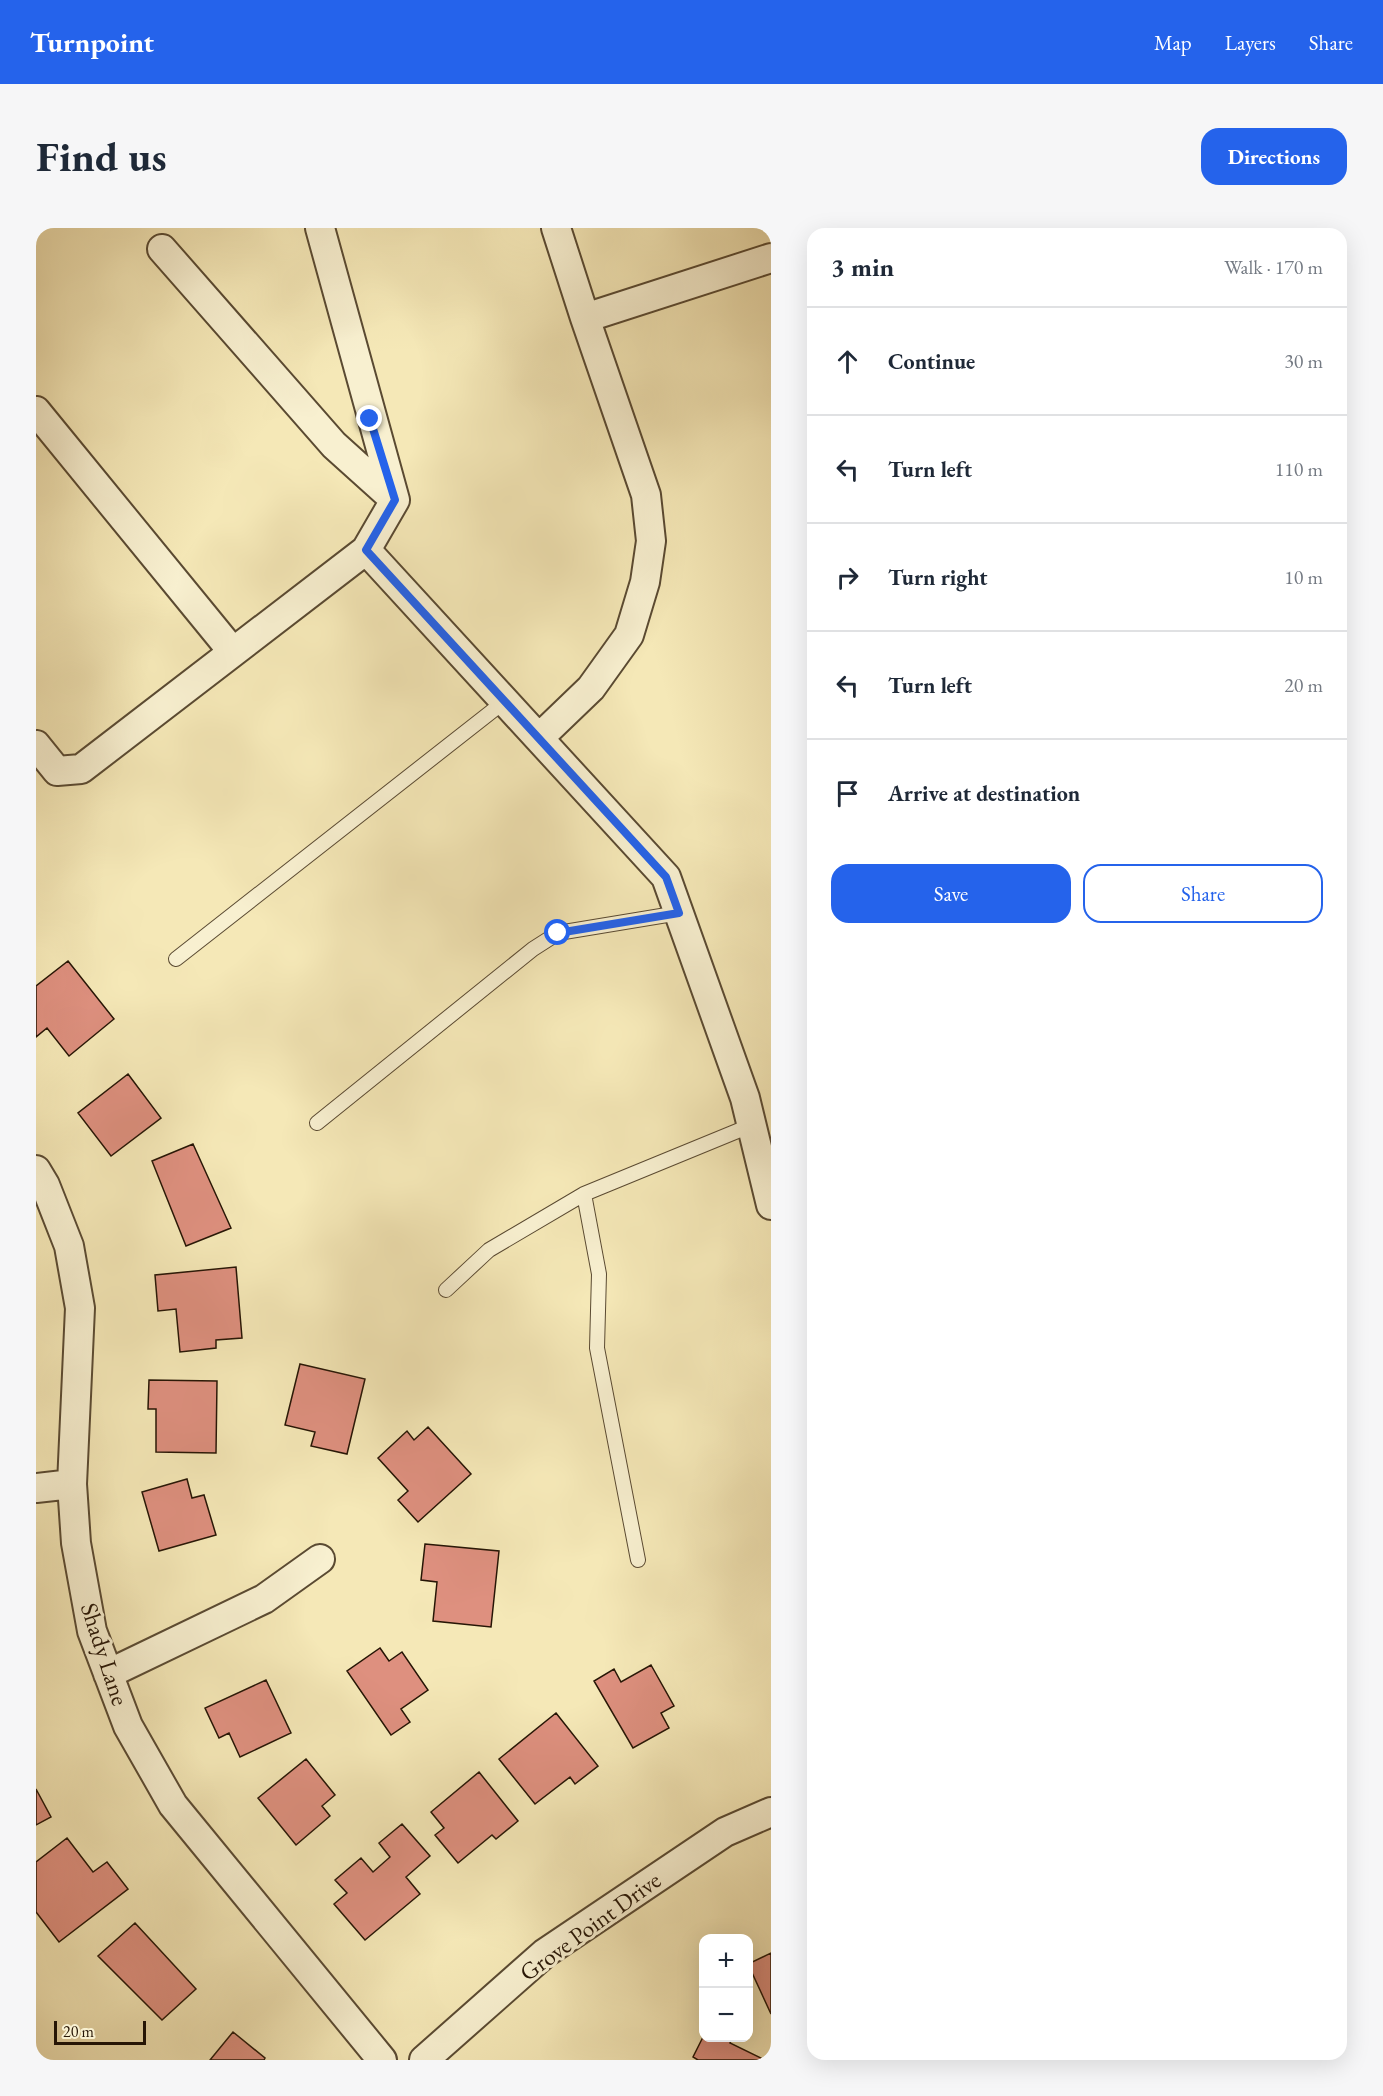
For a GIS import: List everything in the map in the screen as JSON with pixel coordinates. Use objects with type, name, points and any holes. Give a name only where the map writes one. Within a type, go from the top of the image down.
[{"type":"street","points":[[36,745],[57,771],[81,769],[366,550],[395,500],[321,228]]},
{"type":"street","points":[[539,738],[591,688],[629,635],[645,582],[651,541],[646,495],[556,228]]},
{"type":"street","points":[[162,249],[334,445],[395,500]]},
{"type":"street","points":[[585,318],[771,258]]},
{"type":"street","points":[[36,411],[233,652]]},
{"type":"street","points":[[366,550],[666,877],[741,1087],[771,1205]]},
{"type":"street","name":"Shady Lane","points":[[36,1170],[45,1185],[69,1246],[80,1308],[72,1484],[76,1543],[92,1631],[128,1726],[173,1805],[382,2060]]},
{"type":"street","points":[[36,1488],[72,1484]]},
{"type":"street","points":[[108,1674],[264,1599],[320,1559]]},
{"type":"street","name":"Grove Point Drive","points":[[424,2060],[545,1953],[725,1832],[771,1812]]},
{"type":"lane","points":[[176,959],[505,701]]},
{"type":"lane","points":[[317,1123],[533,949],[558,933],[679,913]]},
{"type":"lane","points":[[446,1290],[489,1250],[584,1194],[752,1125]]},
{"type":"lane","points":[[584,1194],[599,1274],[597,1348],[638,1560]]},
{"type":"building","points":[[68,961],[114,1019],[69,1056],[47,1028],[36,1037],[36,986]]},
{"type":"building","points":[[128,1074],[161,1118],[111,1156],[78,1113]]},
{"type":"building","points":[[193,1144],[231,1228],[186,1246],[152,1161]]},
{"type":"building","points":[[236,1267],[242,1338],[216,1340],[216,1348],[180,1352],[176,1309],[158,1311],[155,1275]]},
{"type":"building","points":[[300,1364],[365,1379],[347,1454],[311,1446],[315,1432],[285,1425]]},
{"type":"building","points":[[149,1380],[217,1381],[216,1453],[156,1452],[156,1409],[148,1409]]},
{"type":"building","points":[[428,1427],[471,1474],[418,1522],[398,1500],[408,1491],[378,1458],[407,1431],[414,1440]]},
{"type":"building","points":[[187,1479],[192,1498],[204,1495],[216,1535],[159,1551],[142,1492]]},
{"type":"building","points":[[425,1544],[499,1551],[491,1627],[433,1621],[437,1582],[421,1580]]},
{"type":"building","points":[[380,1648],[389,1661],[402,1652],[428,1690],[401,1709],[410,1722],[391,1735],[347,1671]]},
{"type":"building","points":[[651,1665],[674,1706],[661,1713],[669,1728],[633,1748],[594,1681],[614,1669],[621,1682]]},
{"type":"building","points":[[266,1680],[291,1733],[240,1757],[229,1733],[219,1738],[205,1708]]},
{"type":"building","points":[[556,1713],[598,1766],[575,1784],[570,1777],[535,1804],[499,1759]]},
{"type":"building","points":[[306,1759],[335,1795],[322,1806],[330,1816],[296,1845],[258,1798]]},
{"type":"building","points":[[479,1772],[518,1821],[496,1839],[492,1835],[458,1863],[435,1835],[444,1828],[431,1812]]},
{"type":"building","points":[[36,1789],[51,1817],[36,1825]]},
{"type":"building","points":[[402,1824],[430,1856],[406,1877],[420,1894],[365,1940],[334,1904],[347,1893],[335,1880],[361,1858],[373,1872],[390,1857],[379,1843]]},
{"type":"building","points":[[67,1838],[93,1872],[107,1862],[128,1889],[59,1942],[36,1912],[36,1862]]},
{"type":"building","points":[[135,1923],[196,1989],[162,2020],[98,1956]]},
{"type":"building","points":[[771,1953],[771,2014],[753,1975],[753,1962]]},
{"type":"building","points":[[233,2032],[265,2058],[264,2060],[210,2060]]},
{"type":"building","points":[[700,2042],[731,2042],[765,2060],[698,2060],[693,2057]]},
{"type":"route","points":[[370,419],[395,500],[366,550],[666,877],[679,913],[558,933]]}]
